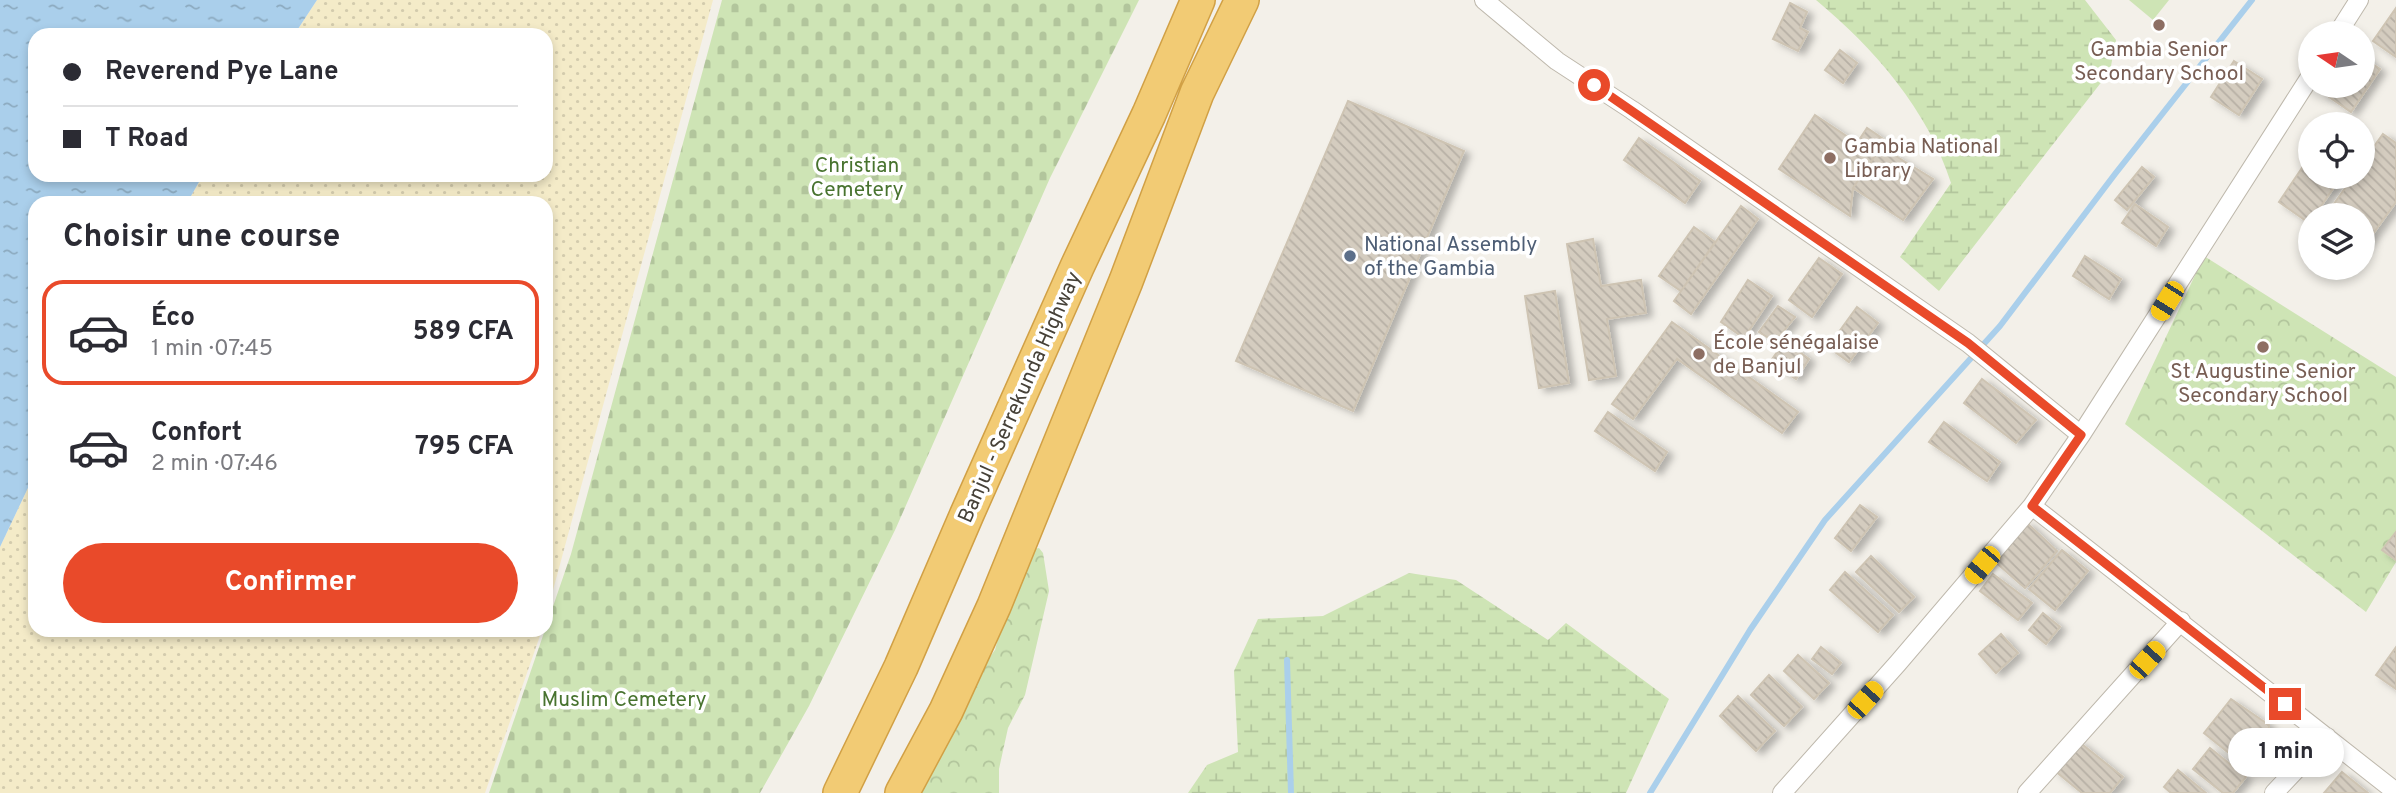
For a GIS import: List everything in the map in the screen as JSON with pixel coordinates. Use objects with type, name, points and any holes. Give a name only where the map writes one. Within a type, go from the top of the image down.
[{"type":"highway","name":"Banjul - Serrekunda Highway","points":[[840,793],[901,667],[1198,0]]},
{"type":"highway","points":[[902,793],[946,711],[994,606],[1126,281],[1197,93],[1242,0]]},
{"type":"highway","points":[[1077,267],[1126,281]]},
{"type":"street","points":[[1484,0],[1557,61],[1968,343],[2081,435]]},
{"type":"street","points":[[2346,21],[2359,0]]},
{"type":"street","points":[[1782,793],[2032,506],[2081,435],[2298,96]]},
{"type":"street","points":[[2032,506],[2396,792]]},
{"type":"street","points":[[2027,793],[2181,621]]},
{"type":"street","points":[[2274,793],[2327,737]]},
{"type":"green space","name":"Christian Cemetery","points":[[722,0],[1139,0],[1050,178],[896,528],[809,706],[760,793],[489,793],[543,637],[553,637],[553,606],[571,554]]},
{"type":"green space","points":[[1816,0],[2085,0],[2116,40],[2110,71],[1939,291],[1900,257],[1951,183],[1941,156],[1928,130],[1897,82],[1858,39]]},
{"type":"green space","points":[[2129,0],[2169,0],[2153,20]]},
{"type":"green space","points":[[2204,256],[2396,377],[2396,562],[2366,612],[2125,424]]},
{"type":"green space","points":[[1039,548],[1043,553],[1049,591],[1025,695],[1008,728],[999,769],[999,793],[910,793],[983,666],[995,650],[1005,612],[1034,549]]},
{"type":"green space","points":[[1409,573],[1456,580],[1548,640],[1566,623],[1669,699],[1626,793],[1188,793],[1207,765],[1238,752],[1234,671],[1258,619],[1323,616]]},
{"type":"sand","points":[[317,0],[713,0],[553,590],[553,196],[191,196],[199,182],[553,182],[553,28],[299,28]]},
{"type":"sand","points":[[28,488],[28,637],[540,637],[485,793],[0,793],[0,547]]},
{"type":"water","points":[[0,0],[317,0],[299,28],[28,28],[28,182],[199,182],[191,196],[28,196],[28,488],[0,547]]},
{"type":"building","points":[[1790,3],[1807,12],[1800,28],[1808,32],[1798,51],[1773,39]]},
{"type":"building","points":[[2396,8],[2396,57],[2375,42],[2375,38]]},
{"type":"building","points":[[1840,50],[1857,63],[1843,83],[1825,70]]},
{"type":"building","points":[[2234,61],[2262,79],[2239,115],[2211,97]]},
{"type":"building","points":[[2331,98],[2360,98],[2351,112]]},
{"type":"building","name":"National Assembly of the Gambia","points":[[1348,101],[1464,151],[1353,411],[1236,361]]},
{"type":"building","name":"Gambia National Library","points":[[1815,115],[1857,143],[1867,128],[1895,147],[1881,147],[1853,188],[1850,216],[1779,169]]},
{"type":"building","points":[[2383,134],[2396,143],[2396,202],[2375,231],[2375,203],[2335,203],[2344,189],[2375,189],[2375,145]]},
{"type":"building","points":[[1639,138],[1700,181],[1685,203],[1624,160]]},
{"type":"building","points":[[1881,147],[1933,179],[1903,220],[1853,188]]},
{"type":"building","points":[[2142,167],[2154,177],[2127,210],[2115,200]]},
{"type":"building","points":[[2298,174],[2298,189],[2333,189],[2323,203],[2298,203],[2298,215],[2279,202]]},
{"type":"building","points":[[2135,204],[2168,227],[2156,246],[2122,223]]},
{"type":"building","points":[[1741,206],[1758,219],[1691,314],[1674,301]]},
{"type":"building","points":[[1694,227],[1715,242],[1681,291],[1659,276]]},
{"type":"building","points":[[1593,239],[1601,286],[1641,280],[1646,313],[1607,319],[1616,376],[1589,380],[1567,244]]},
{"type":"building","points":[[2085,256],[2121,279],[2109,299],[2073,276]]},
{"type":"building","points":[[1819,258],[1842,274],[1812,317],[1789,300]]},
{"type":"building","points":[[1748,280],[1772,296],[1744,338],[1721,322]]},
{"type":"building","points":[[1555,291],[1569,383],[1539,388],[1525,296]]},
{"type":"building","points":[[1778,306],[1795,317],[1775,342],[1759,332]]},
{"type":"building","points":[[1857,307],[1878,323],[1849,362],[1828,347]]},
{"type":"building","points":[[1672,322],[1798,412],[1782,433],[1677,359],[1633,419],[1612,404]]},
{"type":"building","points":[[1785,341],[1809,359],[1796,379],[1770,362]]},
{"type":"building","points":[[1982,379],[2036,420],[2016,443],[1964,403]]},
{"type":"building","points":[[1608,412],[1667,452],[1655,471],[1595,431]]},
{"type":"building","points":[[1944,422],[2000,462],[1987,481],[1929,442]]},
{"type":"building","points":[[1860,505],[1877,517],[1851,551],[1835,538]]},
{"type":"building","points":[[2026,522],[2057,551],[2025,588],[1994,561]]},
{"type":"building","points":[[2396,532],[2396,560],[2382,550]]},
{"type":"building","points":[[2062,550],[2088,571],[2055,610],[2029,589]]},
{"type":"building","points":[[1871,556],[1914,597],[1899,612],[1856,572]]},
{"type":"building","points":[[1845,572],[1893,615],[1878,632],[1830,590]]},
{"type":"building","points":[[1993,574],[2032,603],[2018,620],[1980,591]]},
{"type":"building","points":[[2043,613],[2060,627],[2046,644],[2029,630]]},
{"type":"building","points":[[2001,634],[2018,653],[1996,673],[1979,654]]},
{"type":"building","points":[[1821,647],[1841,663],[1832,674],[1812,659]]},
{"type":"building","points":[[2396,647],[2396,689],[2376,675]]},
{"type":"building","points":[[1798,655],[1829,683],[1814,699],[1784,671]]},
{"type":"building","points":[[1769,675],[1802,707],[1784,726],[1751,695]]},
{"type":"building","points":[[1738,696],[1775,731],[1756,751],[1720,716]]},
{"type":"building","points":[[2231,699],[2269,725],[2268,744],[2250,770],[2204,733]]},
{"type":"building","points":[[2078,741],[2123,777],[2110,793],[2082,793],[2054,770]]},
{"type":"building","points":[[2210,748],[2246,777],[2233,793],[2223,793],[2193,769]]},
{"type":"building","points":[[2178,770],[2206,793],[2171,793],[2164,787]]},
{"type":"building","points":[[2342,772],[2368,793],[2324,793]]},
{"type":"waterway","points":[[1650,793],[1750,630],[1825,520],[2000,326],[2252,0]]},
{"type":"waterway","points":[[1287,660],[1291,793]]},
{"type":"place","name":"Gambia Senior Secondary School","points":[[2159,25]]},
{"type":"place","name":"Gambia National Library","points":[[1830,158]]},
{"type":"place","name":"National Assembly of the Gambia","points":[[1350,256]]},
{"type":"place","name":"St Augustine Senior Secondary School","points":[[2263,347]]},
{"type":"place","name":"École sénégalaise de Banjul","points":[[1699,354]]},
{"type":"route","points":[[1594,85],[1968,343],[2081,435],[2032,506],[2285,704]]},
{"type":"park label","name":"Muslim Cemetery","points":[[624,699]]}]
